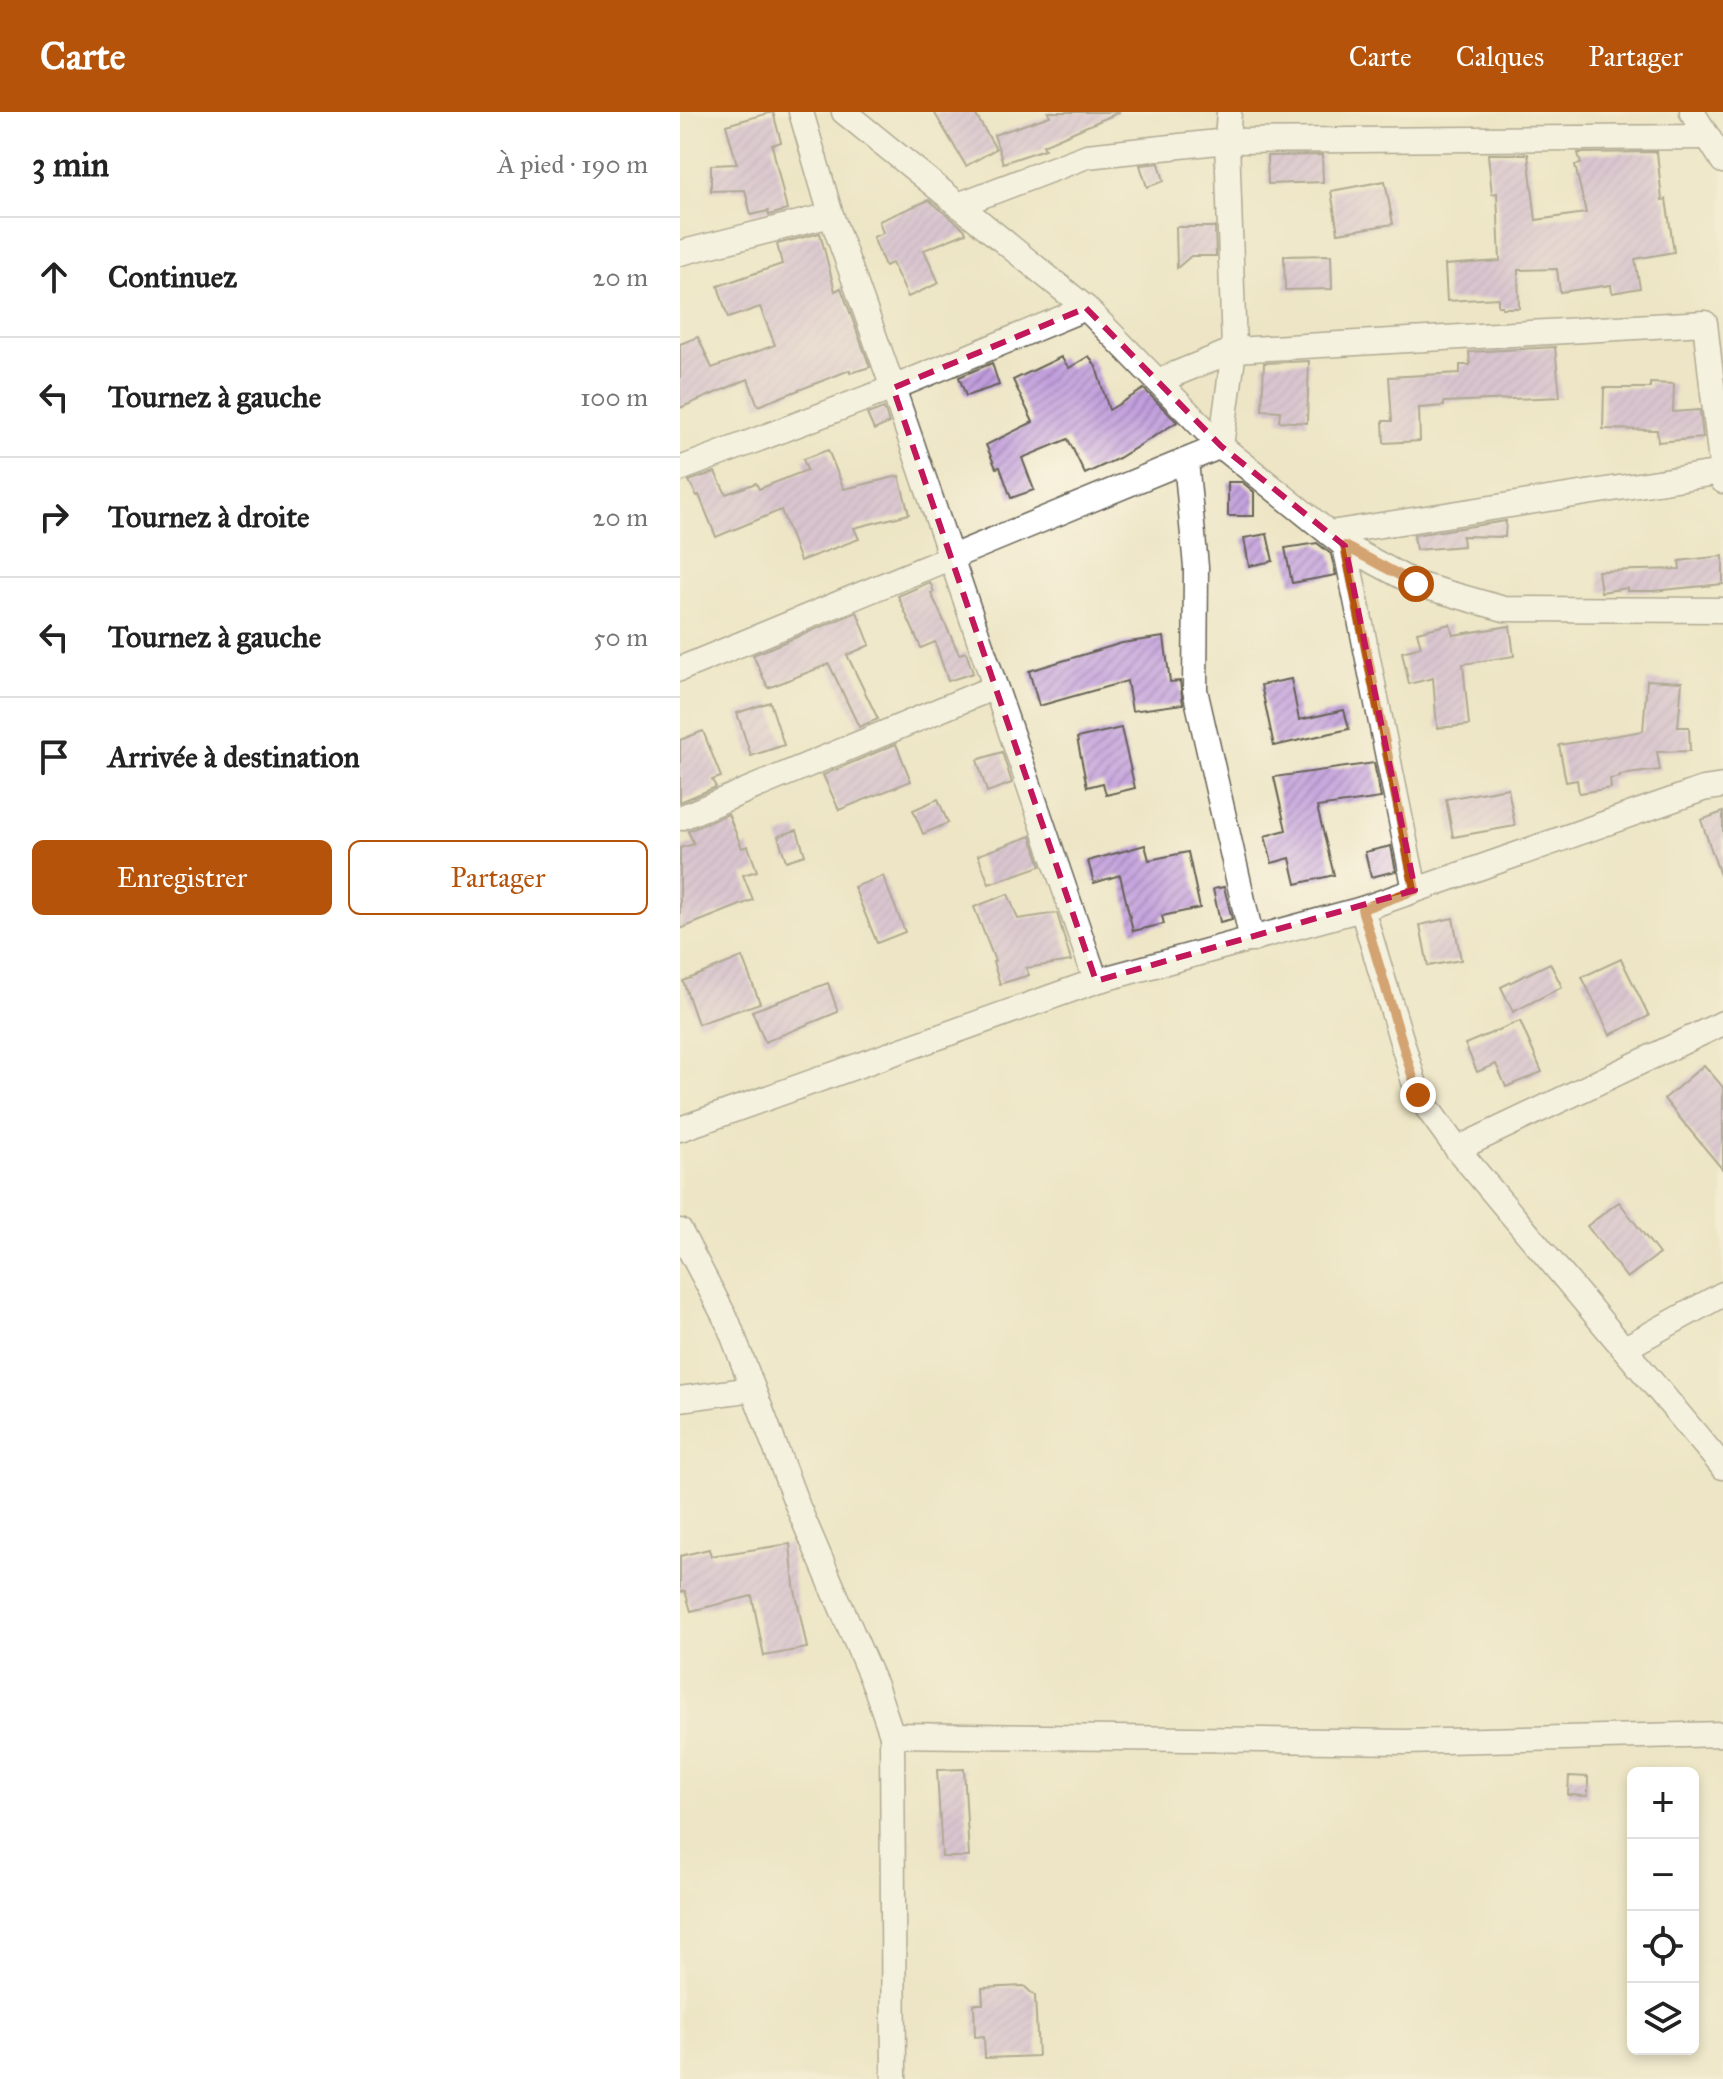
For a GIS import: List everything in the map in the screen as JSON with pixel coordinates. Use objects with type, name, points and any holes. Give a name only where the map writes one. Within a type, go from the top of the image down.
[{"type":"street","points":[[801,112],[831,215],[1096,981]]},
{"type":"street","points":[[844,112],[1086,308],[1221,446],[1337,540],[1416,584],[1504,609],[1723,610]]},
{"type":"street","points":[[1221,446],[1234,350],[1227,141],[1229,112]]},
{"type":"street","points":[[1692,112],[1723,161]]},
{"type":"street","points":[[958,205],[1087,156],[1227,141],[1707,137]]},
{"type":"street","points":[[680,253],[831,215]]},
{"type":"street","points":[[680,469],[893,388],[1086,308]]},
{"type":"street","points":[[1158,381],[1234,350],[1705,323],[1723,481]]},
{"type":"street","points":[[680,669],[1221,446]]},
{"type":"street","points":[[1186,461],[1196,567],[1195,690],[1252,940]]},
{"type":"street","points":[[1337,540],[1722,472]]},
{"type":"street","points":[[1337,540],[1415,890]]},
{"type":"street","points":[[680,818],[995,687]]},
{"type":"street","points":[[680,1129],[1096,981],[1362,909],[1703,789],[1723,786]]},
{"type":"street","points":[[1362,909],[1418,1095],[1457,1149],[1723,1467]]},
{"type":"street","points":[[1457,1149],[1723,1023]]},
{"type":"street","points":[[680,1231],[728,1323],[798,1507],[876,1688],[892,1735],[894,2079]]},
{"type":"street","points":[[1625,1348],[1723,1294]]},
{"type":"street","points":[[680,1399],[753,1389]]},
{"type":"street","points":[[892,1735],[1404,1742],[1723,1734]]},
{"type":"highlighted area","points":[[1086,308],[1221,446],[1345,546],[1415,890],[1096,981],[893,388]]},
{"type":"building","points":[[773,112],[781,142],[772,145],[787,210],[769,215],[768,211],[751,215],[745,190],[711,191],[711,165],[737,164],[726,125]]},
{"type":"building","points":[[934,112],[974,112],[996,149],[966,166]]},
{"type":"building","points":[[1048,112],[1120,112],[1043,145],[1045,149],[1003,163],[994,135],[1050,116]]},
{"type":"building","points":[[1657,152],[1662,200],[1666,199],[1674,252],[1635,259],[1640,288],[1612,293],[1611,285],[1560,292],[1557,269],[1518,270],[1519,308],[1502,308],[1498,306],[1498,298],[1447,301],[1445,265],[1500,261],[1497,193],[1492,194],[1488,154],[1528,154],[1536,220],[1586,213],[1575,165],[1581,164],[1578,153]]},
{"type":"building","points":[[1322,155],[1323,182],[1268,184],[1267,156]]},
{"type":"building","points":[[1159,163],[1164,181],[1147,187],[1140,165]]},
{"type":"building","points":[[1385,181],[1393,224],[1338,233],[1331,191]]},
{"type":"building","points":[[929,200],[966,233],[924,250],[939,283],[908,297],[892,263],[885,266],[873,237],[883,233],[879,221]]},
{"type":"building","points":[[1176,227],[1215,227],[1216,256],[1191,256],[1177,268]]},
{"type":"building","points":[[820,233],[835,291],[841,288],[870,367],[850,373],[850,370],[758,406],[748,379],[680,408],[680,344],[698,337],[712,368],[775,345],[760,307],[728,318],[718,286],[782,264],[777,244]]},
{"type":"building","points":[[1331,255],[1332,289],[1285,290],[1284,256]]},
{"type":"building","points":[[1555,347],[1560,397],[1444,402],[1444,406],[1419,408],[1420,441],[1384,443],[1383,421],[1392,421],[1389,377],[1460,373],[1460,365],[1470,365],[1469,352]]},
{"type":"building","points":[[1089,356],[1096,367],[1109,410],[1144,389],[1177,422],[1119,458],[1085,474],[1068,439],[1022,458],[1034,490],[1011,498],[1000,467],[996,468],[986,445],[1033,422],[1013,380],[1061,357],[1069,368]]},
{"type":"building","points":[[1309,361],[1307,423],[1279,421],[1280,411],[1262,410],[1264,363]]},
{"type":"building","points":[[992,363],[999,385],[966,396],[959,377]]},
{"type":"building","points":[[1650,383],[1674,384],[1673,412],[1700,410],[1703,438],[1658,442],[1657,430],[1603,429],[1604,388],[1650,388]]},
{"type":"building","points":[[884,408],[889,423],[874,430],[867,414]]},
{"type":"building","points":[[828,450],[844,489],[899,476],[909,514],[854,528],[859,539],[800,561],[781,510],[716,537],[699,495],[689,481],[715,472],[726,494],[756,483],[759,489],[807,470],[803,459]]},
{"type":"building","points":[[1228,482],[1242,482],[1254,492],[1254,516],[1228,516]]},
{"type":"building","points":[[1506,521],[1505,537],[1462,536],[1463,546],[1416,550],[1414,535]]},
{"type":"building","points":[[1267,534],[1273,561],[1249,566],[1244,538]]},
{"type":"building","points":[[1317,543],[1331,554],[1336,575],[1292,583],[1285,548]]},
{"type":"building","points":[[1723,556],[1723,584],[1653,591],[1627,591],[1627,588],[1601,592],[1598,571],[1680,569],[1679,561]]},
{"type":"building","points":[[930,582],[934,592],[931,593],[959,654],[966,652],[973,673],[948,681],[935,642],[921,648],[898,596]]},
{"type":"building","points":[[857,612],[870,645],[847,655],[878,719],[859,727],[829,664],[768,688],[753,655]]},
{"type":"building","points":[[1450,624],[1453,635],[1510,626],[1514,656],[1463,664],[1469,725],[1437,728],[1433,678],[1409,684],[1402,652],[1421,647],[1417,632]]},
{"type":"building","points":[[1164,637],[1170,682],[1180,681],[1183,704],[1132,711],[1127,681],[1039,706],[1029,671],[1122,643]]},
{"type":"building","points":[[1291,679],[1299,720],[1344,710],[1349,729],[1274,746],[1261,685]]},
{"type":"building","points":[[1647,680],[1682,682],[1678,727],[1689,727],[1690,751],[1657,752],[1660,770],[1620,775],[1610,779],[1611,788],[1579,793],[1577,780],[1566,782],[1559,745],[1643,731]]},
{"type":"building","points":[[770,702],[784,745],[751,756],[737,713]]},
{"type":"building","points":[[1121,728],[1135,788],[1106,795],[1103,783],[1087,787],[1077,738]]},
{"type":"building","points":[[703,731],[721,777],[712,780],[716,787],[680,802],[680,740]]},
{"type":"building","points":[[896,744],[911,781],[839,810],[823,775]]},
{"type":"building","points":[[1002,752],[1012,783],[987,792],[977,760]]},
{"type":"building","points":[[1374,763],[1381,798],[1317,807],[1334,875],[1296,884],[1290,858],[1272,863],[1265,836],[1286,830],[1274,777]]},
{"type":"building","points":[[1508,788],[1515,826],[1453,837],[1446,799]]},
{"type":"building","points":[[938,799],[948,823],[923,834],[913,810]]},
{"type":"building","points":[[1723,812],[1723,874],[1720,875],[1701,820]]},
{"type":"building","points":[[728,814],[742,848],[748,846],[757,871],[743,875],[753,900],[680,929],[680,848],[694,844],[688,831]]},
{"type":"building","points":[[797,830],[805,855],[786,861],[778,836]]},
{"type":"building","points":[[1031,836],[1041,866],[989,884],[978,855]]},
{"type":"building","points":[[1145,845],[1149,860],[1188,852],[1200,908],[1162,916],[1164,924],[1133,931],[1120,875],[1094,883],[1088,861]]},
{"type":"building","points":[[1391,846],[1396,871],[1371,877],[1365,852]]},
{"type":"building","points":[[883,876],[905,932],[877,943],[854,887]]},
{"type":"building","points":[[1224,887],[1232,919],[1220,922],[1213,889]]},
{"type":"building","points":[[1008,894],[1018,919],[1057,913],[1071,961],[1026,968],[1029,975],[1000,984],[995,961],[974,907]]},
{"type":"building","points":[[1453,918],[1461,960],[1428,966],[1420,925]]},
{"type":"building","points":[[742,957],[760,1003],[698,1024],[683,981]]},
{"type":"building","points":[[1621,959],[1649,1016],[1610,1035],[1582,977]]},
{"type":"building","points":[[1550,963],[1562,987],[1513,1012],[1501,987]]},
{"type":"building","points":[[828,983],[838,1012],[765,1042],[752,1011]]},
{"type":"building","points":[[1520,1021],[1542,1072],[1506,1087],[1496,1064],[1477,1072],[1465,1044]]},
{"type":"building","points":[[1704,1065],[1723,1087],[1723,1170],[1664,1099]]},
{"type":"building","points":[[1619,1202],[1659,1254],[1627,1278],[1587,1226]]},
{"type":"building","points":[[790,1544],[794,1585],[807,1648],[764,1656],[752,1596],[691,1611],[685,1591],[680,1592],[680,1556],[709,1549],[711,1556]]},
{"type":"building","points":[[964,1769],[969,1857],[942,1857],[937,1770]]},
{"type":"building","points":[[1569,1776],[1588,1777],[1588,1796],[1568,1795]]},
{"type":"building","points":[[1024,1986],[1035,1996],[1038,2056],[985,2058],[984,2036],[975,2037],[974,2004],[983,2004],[982,1988]]},
{"type":"route","points":[[1416,584],[1345,546],[1415,890],[1362,909],[1418,1095]]}]
